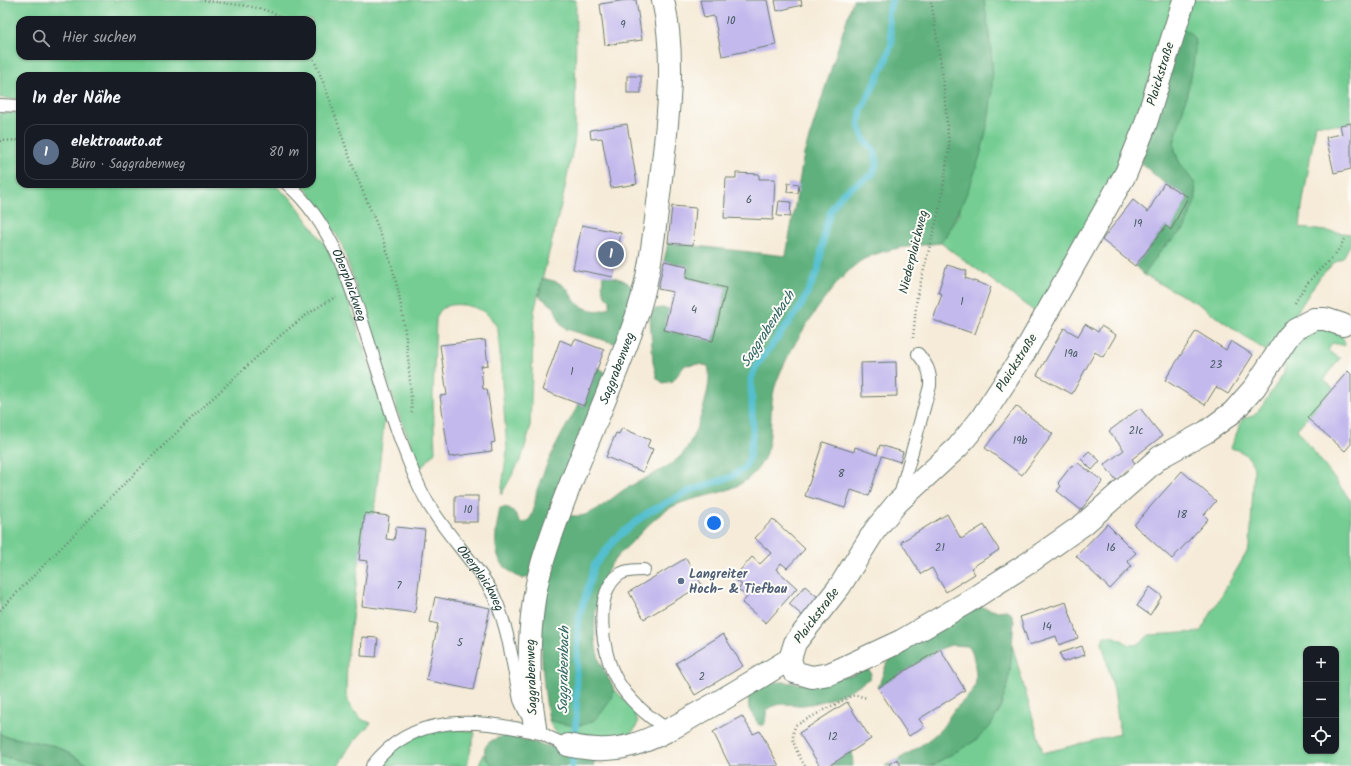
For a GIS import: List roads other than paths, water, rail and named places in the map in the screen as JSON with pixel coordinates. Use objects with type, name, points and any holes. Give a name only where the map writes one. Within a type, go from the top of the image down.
[{"type":"street","name":"Saggrabenweg","points":[[538,730],[532,708],[530,636],[534,599],[540,570],[571,481],[634,324],[648,273],[655,227],[669,97],[668,35],[663,0]]},
{"type":"street","name":"Plaickstraße","points":[[1184,0],[1145,126],[1126,173],[1023,355],[980,420],[958,447],[897,503],[875,530],[840,586],[795,643],[790,660],[794,672],[805,676],[820,676],[843,668],[900,641],[966,603],[1030,562],[1084,524],[1160,457],[1206,432],[1233,412],[1255,387],[1287,338],[1300,326],[1314,319],[1325,319],[1348,330]]},
{"type":"street","points":[[575,747],[605,750],[626,746],[669,730],[790,660]]},
{"type":"lane","points":[[0,105],[16,106]]},
{"type":"lane","name":"Oberplaickweg","points":[[291,188],[305,204],[331,242],[351,290],[404,449],[422,492],[444,529],[490,588],[500,610],[520,700],[526,714],[538,730]]},
{"type":"lane","points":[[897,503],[930,386],[929,371],[918,354]]},
{"type":"lane","points":[[644,570],[632,570],[621,574],[612,581],[603,606],[604,645],[609,663],[616,679],[626,694],[642,711],[669,730]]},
{"type":"lane","points":[[372,766],[393,744],[411,733],[429,726],[448,723],[486,724],[538,730],[552,741],[575,747]]},
{"type":"waterway","name":"Saggrabenbach","points":[[572,766],[576,720],[578,623],[594,566],[615,539],[647,513],[689,491],[731,477],[745,468],[749,458],[753,432],[751,379],[755,368],[801,306],[818,271],[826,225],[832,208],[843,193],[873,174],[877,162],[874,150],[865,141],[859,126],[861,111],[886,60],[892,42],[888,13],[892,0]]},
{"type":"place","name":"elektroauto.at","points":[[611,254]]},
{"type":"place","name":"Langreiter Hoch- & Tiefbau","points":[[681,581]]}]
